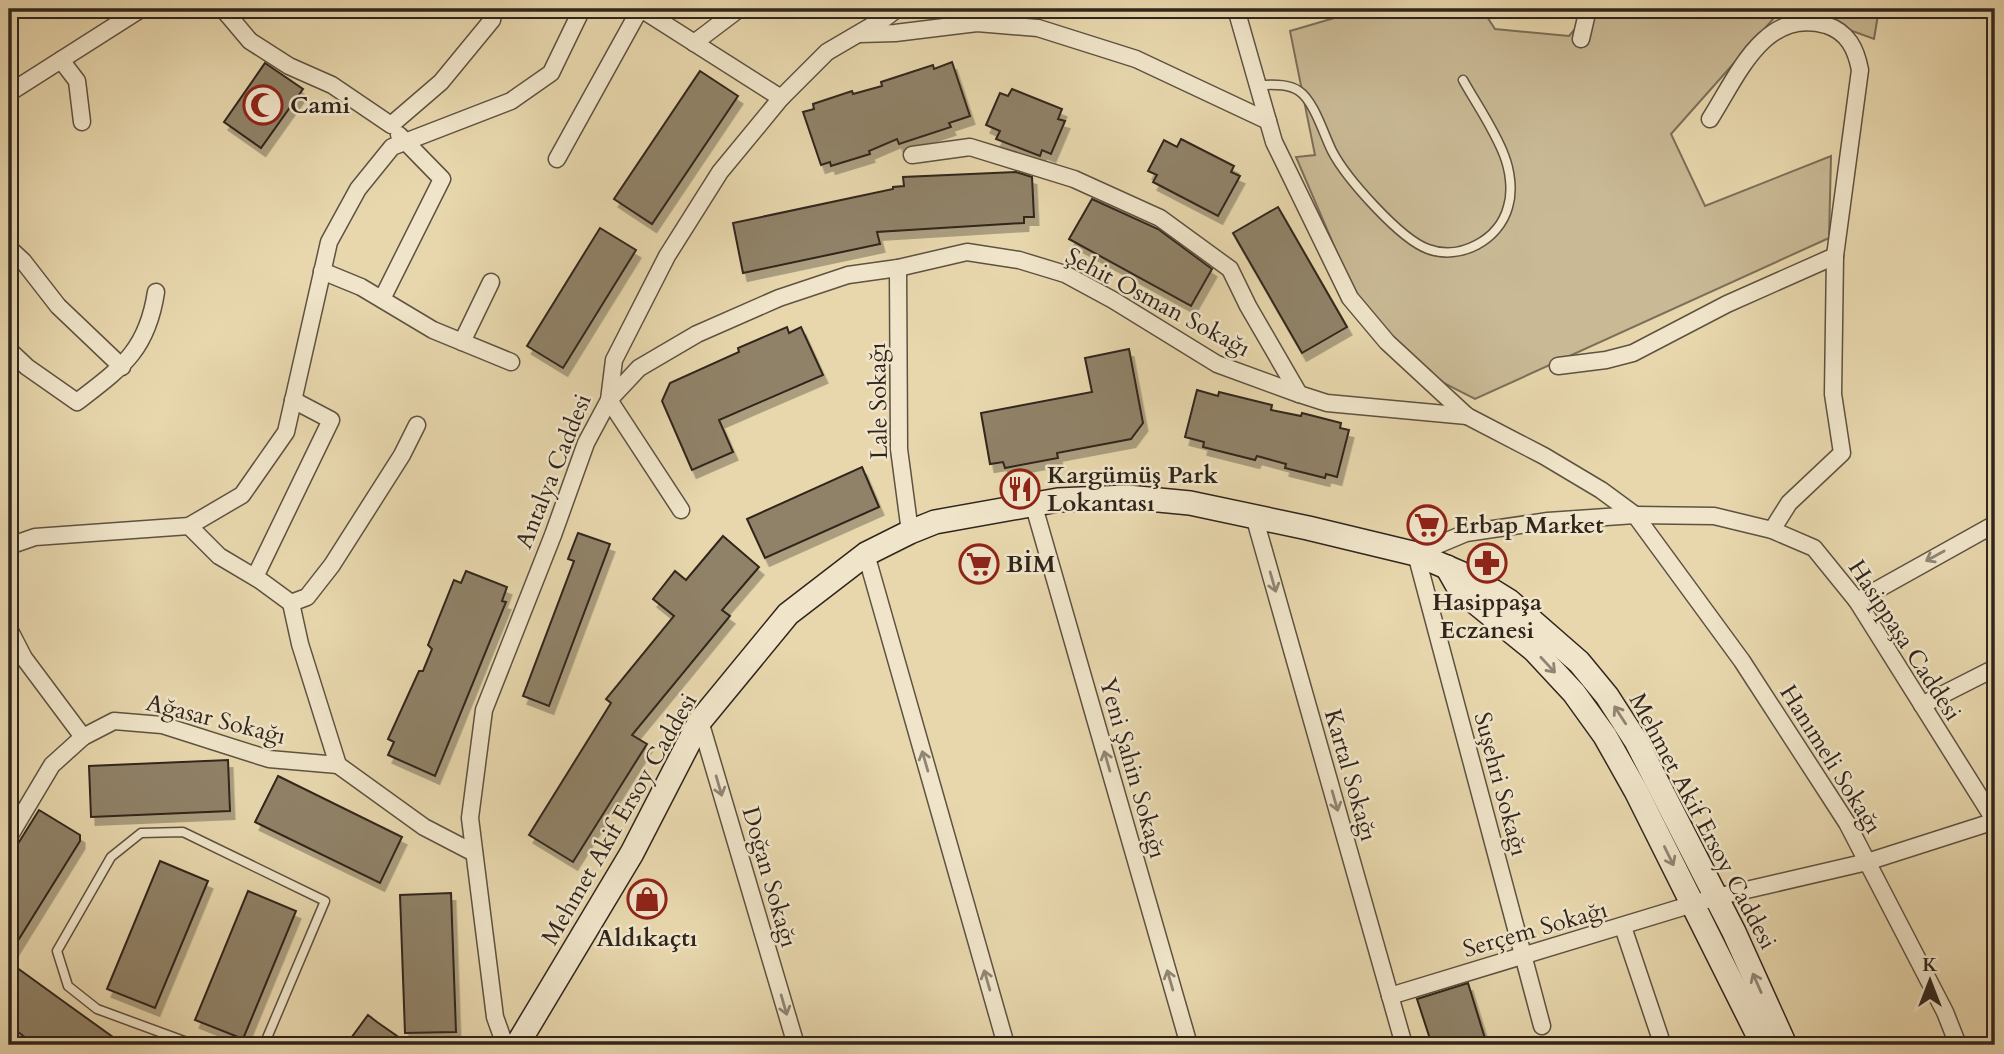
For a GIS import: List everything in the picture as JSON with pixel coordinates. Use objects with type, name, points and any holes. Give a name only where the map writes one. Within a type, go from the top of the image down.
[{"type":"main road","name":"Mehmet Akif Ersoy Caddesi","points":[[517,1045],[632,853],[700,721],[788,614],[866,555],[935,522],[1033,503],[1127,497],[1190,503],[1416,554],[1472,578],[1509,601],[1580,662],[1607,696],[1636,741],[1734,932],[1784,1045]]},
{"type":"main road","name":"Mehmet Akif Ersoy Caddesi","points":[[1447,568],[1460,590],[1534,650],[1582,704],[1605,736],[1636,791],[1763,1045]]},
{"type":"street","points":[[9,93],[141,9]]},
{"type":"street","points":[[223,9],[250,41],[289,66],[332,85],[391,125],[442,179],[382,299]]},
{"type":"street","points":[[391,125],[441,82],[492,20],[494,9]]},
{"type":"street","points":[[9,546],[35,537],[189,526],[242,495],[286,432],[329,242],[358,189],[392,147],[512,102],[551,73],[582,9]]},
{"type":"street","points":[[557,159],[640,9],[781,98]]},
{"type":"street","points":[[694,43],[739,9]]},
{"type":"street","name":"Antalya Caddesi","points":[[505,1045],[495,1017],[470,818],[484,710],[586,443],[608,400],[614,360],[667,257],[720,172],[781,98],[827,52],[897,9]]},
{"type":"street","points":[[1236,9],[1274,142],[1350,299],[1387,342],[1467,416]]},
{"type":"street","points":[[1581,39],[1588,9]]},
{"type":"street","points":[[1710,120],[1752,53],[1772,33],[1785,26],[1812,22],[1831,27],[1843,34],[1853,45],[1860,70],[1835,256],[1833,394],[1842,453],[1789,503],[1772,530]]},
{"type":"street","points":[[857,34],[895,33],[977,23],[1038,28],[1136,60],[1268,121]]},
{"type":"street","points":[[61,60],[77,81],[82,122]]},
{"type":"street","points":[[912,155],[970,147],[1074,178],[1160,218],[1230,269],[1248,306],[1299,394]]},
{"type":"street","points":[[9,248],[23,261],[58,306],[122,367]]},
{"type":"street","name":"Şehit Osman Sokağı","points":[[608,400],[639,368],[697,334],[779,298],[837,279],[967,252],[1019,260],[1065,274],[1217,364],[1299,394],[1327,403],[1467,416]]},
{"type":"street","points":[[1558,366],[1605,360],[1633,353],[1727,304],[1835,256]]},
{"type":"street","name":"Lale Sokağı","points":[[898,268],[899,449],[910,532]]},
{"type":"street","points":[[322,271],[361,287],[433,330],[511,362]]},
{"type":"street","points":[[463,342],[491,282]]},
{"type":"street","points":[[9,350],[27,367],[77,402],[122,367],[143,339],[152,317],[156,292]]},
{"type":"street","points":[[254,577],[331,420],[293,400]]},
{"type":"street","points":[[608,400],[681,510]]},
{"type":"street","name":"Hanımeli Sokağı","points":[[1467,416],[1601,490],[1635,515],[1742,661],[1847,823],[1945,1012],[1958,1045]]},
{"type":"street","points":[[189,526],[219,556],[291,603],[307,597],[332,565],[402,455],[417,425]]},
{"type":"street","name":"Yeni Şahin Sokağı","points":[[1033,503],[1189,1045]]},
{"type":"street","name":"Hasippaşa Caddesi","points":[[1416,554],[1466,533],[1548,521],[1635,515],[1714,516],[1772,530],[1814,548],[1857,601],[1995,821]]},
{"type":"street","name":"Kartal Sokağı","points":[[1254,516],[1404,1045]]},
{"type":"street","points":[[1857,601],[1995,524]]},
{"type":"street","name":"Suşehri Sokağı","points":[[1416,554],[1542,1027]]},
{"type":"street","points":[[866,555],[1006,1045]]},
{"type":"street","name":"Ağasar Sokağı","points":[[9,837],[52,765],[83,737],[114,720],[162,725],[269,759],[338,765],[300,645],[291,603]]},
{"type":"street","points":[[9,629],[24,658],[83,737]]},
{"type":"street","points":[[1922,705],[1995,668]]},
{"type":"street","name":"Doğan Sokağı","points":[[700,721],[796,1045]]},
{"type":"street","points":[[338,765],[424,827],[474,853]]},
{"type":"street","name":"Serçem Sokağı","points":[[1390,996],[1716,897],[1867,862],[1995,821]]},
{"type":"street","points":[[1623,927],[1661,1037]]},
{"type":"lane","points":[[1258,85],[1289,86],[1307,98],[1334,154],[1376,208],[1426,249],[1443,252],[1461,251],[1477,245],[1491,235],[1503,220],[1509,199],[1509,174],[1505,158],[1463,80]]},
{"type":"lane","points":[[195,1045],[97,1009],[68,986],[57,951],[111,857],[141,833],[183,832],[325,901],[264,1045]]},
{"type":"shaded area","points":[[1365,9],[1482,9],[1495,29],[1569,36],[1592,9],[1782,9],[1671,134],[1705,206],[1831,156],[1829,238],[1475,399],[1426,374],[1359,304],[1296,157],[1315,155],[1290,31]]},
{"type":"shaded area","points":[[1792,9],[1879,9],[1874,39]]},
{"type":"building","points":[[952,62],[970,116],[949,123],[951,127],[899,144],[897,139],[869,151],[870,154],[831,166],[830,162],[821,165],[803,112],[814,109],[813,104],[852,91],[853,94],[882,86],[881,82],[933,65],[934,69]]},
{"type":"building","name":"Cami","points":[[265,63],[303,89],[261,148],[224,122]]},
{"type":"building","points":[[700,71],[738,96],[652,224],[614,199]]},
{"type":"building","points":[[1012,89],[1062,109],[1058,119],[1065,121],[1051,154],[1042,150],[1040,156],[996,139],[1000,131],[986,125],[1000,93],[1008,96]]},
{"type":"building","points":[[1181,139],[1234,166],[1231,172],[1240,176],[1218,216],[1153,182],[1157,175],[1148,171],[1164,140],[1177,147]]},
{"type":"building","points":[[1016,172],[1032,177],[1034,217],[1024,217],[1024,223],[877,232],[880,244],[743,273],[733,223],[893,189],[904,186],[903,177]]},
{"type":"building","points":[[1092,199],[1158,229],[1212,269],[1191,306],[1069,239]]},
{"type":"building","points":[[1278,207],[1347,327],[1302,353],[1233,233]]},
{"type":"building","points":[[600,228],[636,250],[563,368],[527,346]]},
{"type":"building","points":[[787,327],[789,333],[801,327],[823,375],[719,420],[733,452],[692,470],[662,401],[670,383],[739,352],[738,348]]},
{"type":"building","points":[[1129,349],[1143,423],[1131,439],[1057,453],[1058,458],[1005,468],[1003,462],[990,464],[981,413],[1092,392],[1085,358]]},
{"type":"building","points":[[1197,390],[1218,396],[1219,392],[1272,405],[1271,410],[1301,416],[1302,413],[1341,423],[1340,428],[1349,430],[1337,477],[1326,474],[1325,478],[1285,468],[1286,464],[1257,456],[1255,460],[1203,447],[1204,442],[1185,437]]},
{"type":"building","points":[[862,467],[879,507],[765,558],[747,519]]},
{"type":"building","points":[[578,533],[610,544],[549,706],[523,696],[574,561],[568,559]]},
{"type":"building","points":[[723,536],[759,567],[722,610],[730,616],[632,735],[647,744],[573,862],[529,835],[611,703],[606,699],[674,616],[653,599],[675,571],[686,580]]},
{"type":"building","points":[[466,571],[507,587],[502,601],[506,602],[435,776],[388,755],[394,742],[388,739],[419,671],[423,671],[432,649],[428,645],[454,580],[461,583]]},
{"type":"building","points":[[228,760],[230,811],[91,817],[89,766]]},
{"type":"building","points":[[278,776],[402,837],[380,883],[255,822]]},
{"type":"building","points":[[39,810],[80,835],[80,841],[9,955],[9,858]]},
{"type":"building","points":[[160,861],[208,881],[155,1008],[107,989]]},
{"type":"building","points":[[248,891],[296,911],[243,1039],[195,1020]]},
{"type":"building","points":[[451,893],[456,1032],[405,1033],[400,895]]},
{"type":"building","points":[[9,962],[124,1045],[36,1045],[26,1038],[9,1025]]},
{"type":"building","points":[[1468,983],[1487,1045],[1432,1045],[1417,999]]},
{"type":"building","points":[[368,1015],[377,1022],[410,1045],[346,1045]]},
{"type":"place","name":"Cami","points":[[263,105]]},
{"type":"place","name":"Kargümüş Park Lokantası","points":[[1020,489]]},
{"type":"place","name":"Erbap Market","points":[[1427,525]]},
{"type":"place","name":"Hasippaşa Eczanesi","points":[[1487,563]]},
{"type":"place","name":"BİM","points":[[979,564]]},
{"type":"place","name":"Aldıkaçtı","points":[[647,899]]}]
